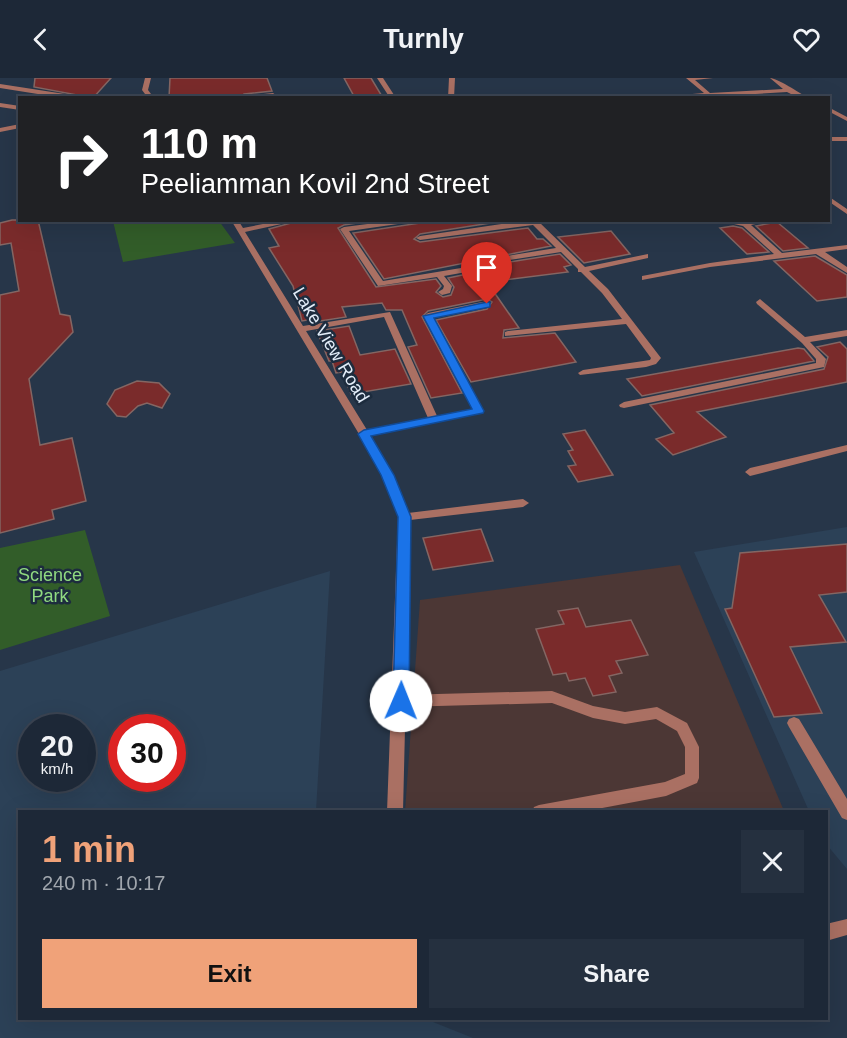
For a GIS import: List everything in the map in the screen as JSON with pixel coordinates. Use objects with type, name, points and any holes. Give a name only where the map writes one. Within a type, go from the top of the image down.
[{"type":"street","points":[[148,78],[145,90],[150,96]]},
{"type":"street","points":[[380,78],[392,96]]},
{"type":"street","points":[[451,96],[452,78]]},
{"type":"street","points":[[690,79],[710,78]]},
{"type":"street","points":[[773,78],[788,90],[801,96]]},
{"type":"street","points":[[690,79],[707,93]]},
{"type":"street","points":[[0,86],[65,96]]},
{"type":"street","points":[[672,96],[788,90]]},
{"type":"street","points":[[0,105],[18,108]]},
{"type":"street","points":[[830,110],[847,119]]},
{"type":"street","points":[[0,130],[18,126]]},
{"type":"street","points":[[830,139],[847,139]]},
{"type":"street","points":[[830,199],[847,212]]},
{"type":"street","points":[[237,226],[277,222]]},
{"type":"street","points":[[405,222],[344,229],[381,284],[473,268],[482,262],[560,250]]},
{"type":"street","points":[[420,238],[525,222]]},
{"type":"street","points":[[533,222],[605,291],[655,354],[656,360],[646,364],[584,373]]},
{"type":"street","points":[[732,222],[745,224],[758,222]]},
{"type":"street","points":[[745,224],[780,256]]},
{"type":"street","name":"Lake View Road","points":[[237,226],[364,434],[387,475],[404,517],[401,701],[395,810]]},
{"type":"street","points":[[645,278],[847,247]]},
{"type":"street","points":[[817,252],[847,271]]},
{"type":"street","points":[[582,270],[645,256]]},
{"type":"street","points":[[440,274],[448,286],[447,291],[442,292]]},
{"type":"street","points":[[624,405],[820,365],[821,359],[804,341],[760,302]]},
{"type":"street","points":[[364,434],[476,413],[479,409],[429,315],[487,304]]},
{"type":"street","points":[[299,329],[380,313],[387,314],[434,421]]},
{"type":"street","points":[[508,334],[628,321]]},
{"type":"street","points":[[804,341],[847,333]]},
{"type":"street","points":[[750,472],[847,448]]},
{"type":"street","points":[[404,517],[523,503]]},
{"type":"street","points":[[401,701],[552,697],[593,712],[625,718],[657,713],[682,727],[692,747],[692,777],[666,789],[550,810]]},
{"type":"street","points":[[794,723],[847,813]]},
{"type":"street","points":[[828,932],[847,927]]},
{"type":"shaded area","points":[[847,527],[847,869],[828,846],[828,810],[809,810],[694,552]]},
{"type":"shaded area","points":[[680,565],[784,810],[405,810],[420,600]]},
{"type":"shaded area","points":[[330,571],[316,810],[18,810],[18,1020],[428,1020],[473,1038],[0,1038],[0,671]]},
{"type":"green space","points":[[113,222],[220,222],[235,243],[123,262]]},
{"type":"green space","name":"Science Park","points":[[85,530],[110,616],[0,650],[0,548]]},
{"type":"building","points":[[35,78],[111,78],[95,96],[82,96],[34,87]]},
{"type":"building","points":[[170,78],[267,78],[272,91],[242,96],[169,96]]},
{"type":"building","points":[[344,78],[371,78],[382,96],[354,96]]},
{"type":"building","points":[[12,220],[38,222],[60,314],[70,316],[73,332],[29,379],[40,445],[72,438],[86,501],[52,510],[54,519],[0,533],[0,295],[19,291],[11,243],[0,245],[0,223]]},
{"type":"building","points":[[295,222],[364,222],[338,228],[376,287],[436,279],[441,286],[436,292],[443,297],[451,295],[454,287],[448,278],[472,273],[485,266],[560,254],[571,265],[564,267],[568,272],[487,282],[519,328],[504,330],[503,338],[555,333],[576,362],[471,382],[436,320],[487,309],[492,302],[487,299],[428,311],[422,317],[462,393],[431,398],[408,347],[417,345],[402,310],[386,310],[382,303],[342,307],[346,317],[314,322],[313,319],[302,321],[293,286],[269,248],[279,246],[269,229]]},
{"type":"building","points":[[427,222],[497,222],[420,234],[414,239],[420,242],[528,228],[537,239],[543,239],[551,246],[384,279],[353,233]]},
{"type":"building","points":[[777,222],[808,248],[783,251],[756,226]]},
{"type":"building","points":[[733,226],[742,228],[769,252],[747,254],[720,228]]},
{"type":"building","points":[[611,231],[630,254],[584,263],[558,237]]},
{"type":"building","points":[[815,256],[847,275],[847,297],[817,301],[774,261]]},
{"type":"building","points":[[349,326],[360,355],[395,349],[411,384],[351,394],[342,372],[336,373],[332,361],[329,361],[317,331]]},
{"type":"building","points":[[840,342],[847,349],[847,382],[697,412],[726,437],[673,455],[656,439],[674,433],[650,405],[824,369],[828,357],[817,347]]},
{"type":"building","points":[[798,348],[804,349],[814,361],[642,396],[627,379]]},
{"type":"building","points":[[137,381],[159,383],[170,394],[162,408],[147,403],[138,406],[126,417],[117,416],[107,404],[115,390]]},
{"type":"building","points":[[585,430],[613,475],[578,482],[568,466],[576,465],[568,451],[573,450],[563,434]]},
{"type":"building","points":[[481,529],[493,561],[433,570],[423,538]]},
{"type":"building","points":[[847,544],[847,592],[819,595],[846,642],[790,647],[822,713],[774,717],[725,609],[732,608],[740,553]]},
{"type":"building","points":[[578,608],[586,627],[631,620],[648,655],[616,661],[622,673],[609,676],[616,692],[593,696],[585,678],[569,681],[566,673],[553,675],[536,629],[564,624],[558,611]]},
{"type":"route","points":[[401,701],[404,517],[387,475],[364,434],[478,411],[478,406],[428,316],[487,304]]}]
